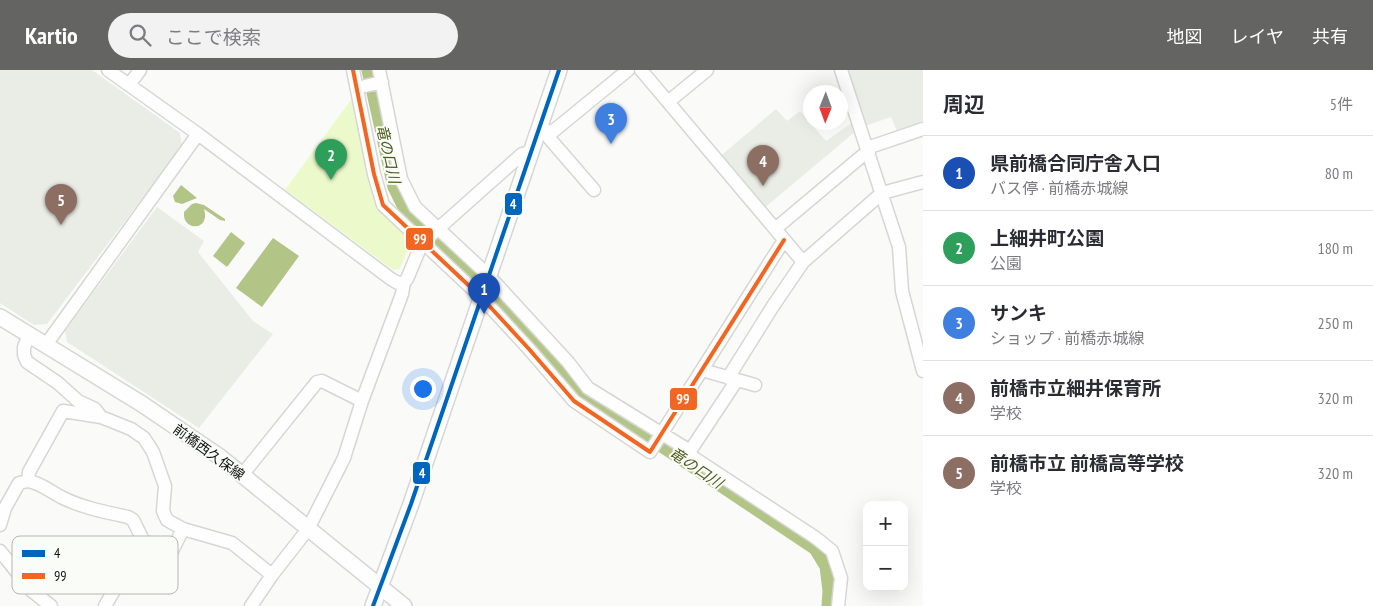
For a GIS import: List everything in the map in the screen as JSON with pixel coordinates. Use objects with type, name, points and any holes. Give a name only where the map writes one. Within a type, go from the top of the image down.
[{"type":"main road","points":[[373,606],[411,504],[531,152],[546,130],[559,70]]},
{"type":"main road","name":"前橋西久保線","points":[[0,317],[142,404],[220,457],[379,588],[404,606]]},
{"type":"street","points":[[108,70],[198,134],[391,279],[398,283],[404,282]]},
{"type":"street","points":[[129,85],[140,70]]},
{"type":"street","points":[[353,70],[374,174],[383,205],[481,296],[574,401],[650,452],[784,240]]},
{"type":"street","points":[[365,86],[381,79],[392,70]]},
{"type":"street","points":[[594,190],[549,138],[546,130],[628,70]]},
{"type":"street","points":[[641,70],[803,262]]},
{"type":"street","points":[[668,102],[707,70]]},
{"type":"street","points":[[842,70],[899,247],[902,291],[923,371]]},
{"type":"street","points":[[381,79],[401,179],[415,207],[488,278],[568,362],[588,388],[660,435],[690,451],[691,456],[816,538],[832,552],[841,578],[838,606]]},
{"type":"street","points":[[775,229],[868,151],[923,129]]},
{"type":"street","points":[[45,346],[198,134]]},
{"type":"street","points":[[251,606],[272,575],[308,529],[344,458],[362,401],[402,294],[404,282],[422,243],[522,154],[531,152]]},
{"type":"street","points":[[690,451],[773,306],[803,262],[882,193],[923,182]]},
{"type":"street","points":[[29,336],[24,347],[27,362],[78,401],[95,409],[101,417]]},
{"type":"street","points":[[702,370],[755,385]]},
{"type":"street","points":[[242,475],[317,382],[322,381],[362,401]]},
{"type":"street","points":[[28,481],[29,472],[63,411],[101,417],[131,429],[144,438],[153,452],[165,486],[163,511],[167,520],[183,529],[232,542],[272,575]]},
{"type":"street","points":[[0,525],[2,507],[19,483],[28,481],[34,482],[63,498],[88,508],[128,517],[133,520],[141,536]]},
{"type":"street","points":[[178,540],[183,529]]},
{"type":"street","points":[[0,551],[12,566]]},
{"type":"street","points":[[36,594],[51,606]]},
{"type":"street","points":[[105,606],[112,594]]},
{"type":"shaded area","points":[[0,70],[92,70],[180,133],[182,146],[47,324],[34,325],[0,303]]},
{"type":"shaded area","points":[[845,70],[923,70],[923,125],[898,134],[891,117],[862,127]]},
{"type":"shaded area","points":[[353,97],[363,152],[370,179],[380,205],[408,239],[410,245],[400,269],[393,270],[285,190]]},
{"type":"shaded area","points":[[776,109],[787,121],[800,111],[803,114],[803,130],[816,130],[826,141],[842,130],[848,130],[848,126],[853,122],[856,131],[762,210],[718,158]]},
{"type":"shaded area","points":[[181,185],[197,198],[182,204],[175,202],[173,196]]},
{"type":"shaded area","points":[[192,204],[204,205],[225,219],[225,221],[220,220],[204,209],[204,222],[200,225],[191,226],[185,219],[184,212]]},
{"type":"shaded area","points":[[157,207],[204,241],[198,252],[253,321],[273,334],[199,428],[67,342],[65,331]]},
{"type":"shaded area","points":[[231,232],[245,243],[227,267],[213,256]]},
{"type":"shaded area","points":[[273,238],[299,256],[262,307],[236,288]]},
{"type":"waterway","name":"竜の口川","points":[[369,70],[395,187],[406,209],[495,299],[582,396],[644,433],[816,548],[827,566],[830,591],[829,606]]},
{"type":"transit line","name":"99","points":[[353,70],[374,174],[383,205],[481,297],[574,401],[650,452],[784,240]]},
{"type":"transit line","name":"4","points":[[373,606],[411,504],[559,70]]},
{"type":"place","name":"サンキ","points":[[611,144]]},
{"type":"place","name":"上細井町公園","points":[[331,180]]},
{"type":"place","name":"前橋市立細井保育所","points":[[763,186]]},
{"type":"place","name":"前橋市立 前橋高等学校","points":[[61,225]]},
{"type":"place","name":"県前橋合同庁舎入口","points":[[484,314]]}]
